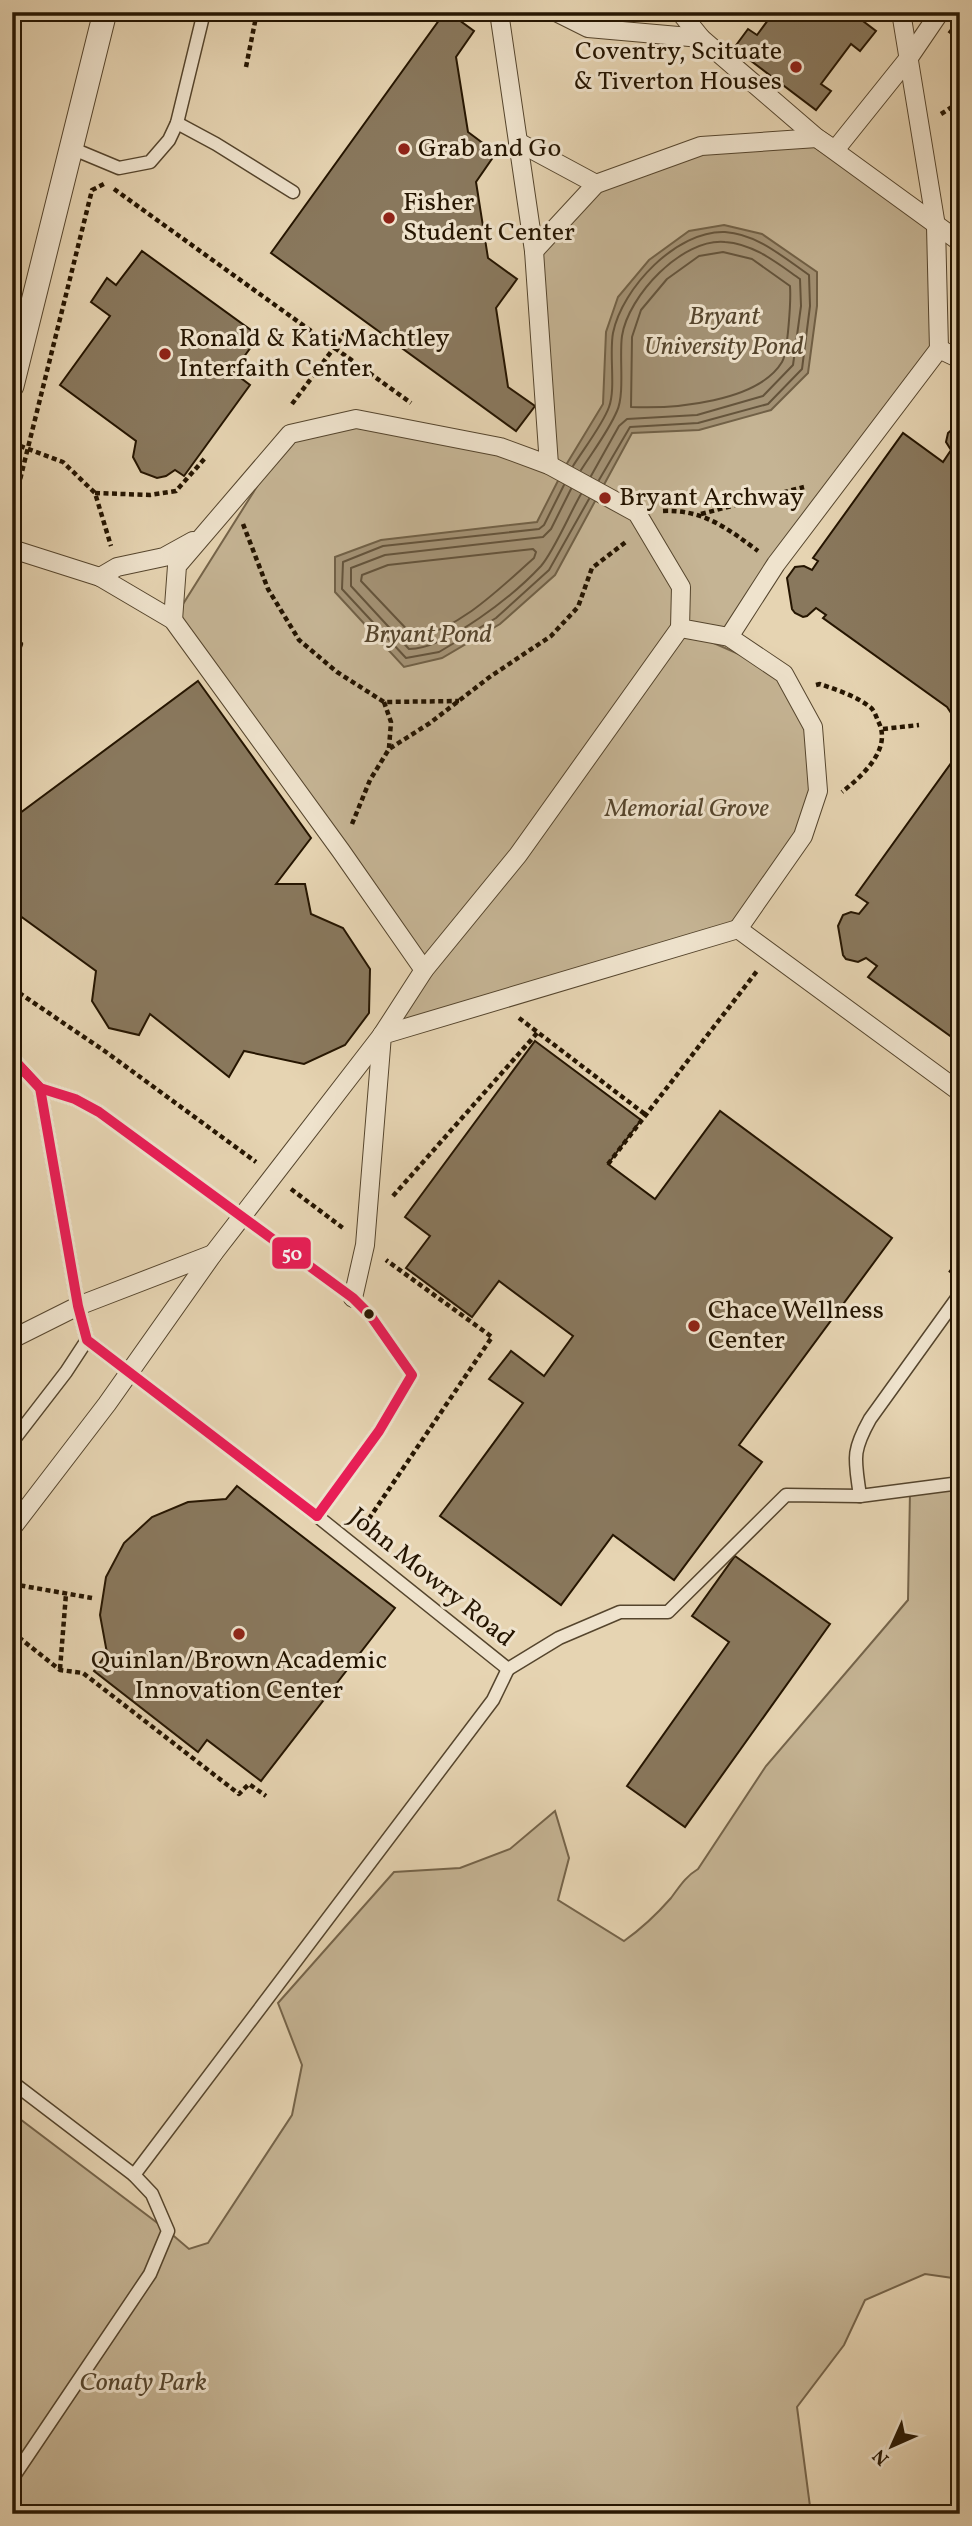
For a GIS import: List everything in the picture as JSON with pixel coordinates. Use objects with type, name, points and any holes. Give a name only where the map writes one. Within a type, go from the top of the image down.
[{"type":"street","points":[[12,386],[105,12]]},
{"type":"street","points":[[499,12],[534,251],[549,465]]},
{"type":"street","points":[[556,12],[588,28],[701,38]]},
{"type":"street","points":[[680,12],[701,38],[817,138],[960,242]]},
{"type":"street","points":[[729,637],[776,564],[939,349],[936,226],[901,12]]},
{"type":"street","points":[[835,150],[908,59],[940,12]]},
{"type":"street","points":[[534,251],[596,184],[701,146],[817,138]]},
{"type":"street","points":[[518,142],[596,184]]},
{"type":"street","points":[[939,349],[960,359]]},
{"type":"street","points":[[12,1528],[243,1215],[382,1035],[424,970],[518,855],[680,628],[681,587],[642,520],[608,496],[549,465],[500,447],[356,419],[290,434],[177,566],[173,620]]},
{"type":"street","points":[[100,577],[117,567],[164,557],[202,536]]},
{"type":"street","points":[[12,549],[100,577],[173,620],[424,970]]},
{"type":"street","points":[[382,1035],[738,929],[803,836],[818,791],[813,727],[784,674],[729,637],[680,628]]},
{"type":"street","points":[[738,929],[960,1092]]},
{"type":"street","points":[[353,1298],[365,1245],[382,1035]]},
{"type":"street","points":[[12,1339],[78,1306],[214,1254]]},
{"type":"lane","points":[[71,148],[119,168],[150,162],[169,140],[177,123],[204,12]]},
{"type":"lane","points":[[177,123],[293,192]]},
{"type":"lane","points":[[12,1058],[40,1088],[75,1099],[99,1112],[353,1298],[370,1315],[412,1375],[379,1430],[317,1516]]},
{"type":"lane","points":[[12,1442],[87,1340],[78,1306],[40,1088]]},
{"type":"lane","points":[[860,1496],[855,1456],[859,1438],[960,1294]]},
{"type":"lane","name":"John Mowry Road","points":[[87,1340],[317,1516],[508,1669],[559,1638],[620,1612],[668,1612],[786,1494],[860,1496],[960,1483]]},
{"type":"lane","points":[[134,2175],[493,1700],[508,1669]]},
{"type":"lane","points":[[12,2082],[134,2175],[152,2194],[168,2231],[150,2274],[12,2479]]},
{"type":"path","points":[[246,67],[257,12]]},
{"type":"path","points":[[12,512],[92,190],[105,183],[418,408]]},
{"type":"path","points":[[292,404],[345,333]]},
{"type":"path","points":[[12,443],[63,462],[95,493],[117,567]]},
{"type":"path","points":[[95,493],[150,495],[176,491],[206,457]]},
{"type":"path","points":[[700,514],[842,477]]},
{"type":"path","points":[[233,501],[268,589],[299,640],[337,672],[384,702],[461,701]]},
{"type":"path","points":[[341,851],[370,780],[389,749],[461,701],[491,676],[551,635],[578,607],[592,568],[642,520],[681,510],[700,514],[776,564]]},
{"type":"path","points":[[12,641],[21,644],[12,668]]},
{"type":"path","points":[[793,691],[820,684],[848,695],[872,708],[883,729],[877,757],[859,779],[840,794],[818,791]]},
{"type":"path","points":[[384,702],[391,722],[389,749]]},
{"type":"path","points":[[883,729],[919,725]]},
{"type":"path","points":[[608,1164],[771,953]]},
{"type":"path","points":[[496,1001],[646,1115]]},
{"type":"path","points":[[367,1226],[538,1032]]},
{"type":"path","points":[[950,1273],[960,1259]]},
{"type":"path","points":[[12,1584],[92,1598]]},
{"type":"path","points":[[60,1670],[66,1594]]},
{"type":"path","points":[[12,1632],[60,1670],[83,1673],[239,1794],[249,1784],[266,1797]]},
{"type":"green space","points":[[817,138],[936,226],[939,349],[729,637],[684,630],[784,674],[813,727],[818,791],[803,836],[738,929],[382,1035],[424,969],[173,620],[290,434],[356,419],[549,465],[534,251],[596,184],[701,146]]},
{"type":"green space","name":"Conaty Park","points":[[960,1486],[960,2279],[925,2274],[865,2300],[844,2345],[797,2407],[811,2514],[12,2514],[12,2113],[189,2249],[208,2243],[292,2115],[302,2065],[278,2003],[394,1872],[460,1868],[510,1849],[555,1811],[569,1858],[558,1900],[624,1941],[654,1915],[698,1869],[766,1766],[908,1600],[910,1492]]},
{"type":"water","points":[[724,225],[762,234],[817,272],[817,306],[808,373],[771,410],[699,430],[632,433],[555,575],[500,624],[442,658],[404,667],[335,592],[335,557],[381,540],[537,522],[566,465],[603,404],[606,332],[618,297],[649,260],[689,231]]},
{"type":"building","name":"Fisher Student Center","points":[[445,12],[474,31],[456,57],[468,132],[496,153],[476,182],[488,258],[517,279],[496,308],[508,387],[535,406],[516,431],[271,253]]},
{"type":"building","name":"Coventry, Scituate & Tiverton Houses","points":[[774,12],[851,12],[876,31],[860,51],[851,44],[821,84],[831,91],[816,110],[734,48],[748,29],[757,35]]},
{"type":"building","points":[[960,17],[960,40],[949,32]]},
{"type":"building","name":"Ronald & Kati Machtley Interfaith Center","points":[[142,251],[259,336],[233,372],[250,385],[184,476],[175,470],[157,478],[141,472],[133,457],[136,441],[60,385],[110,316],[91,302],[107,278],[116,285]]},
{"type":"building","points":[[955,427],[960,427],[960,1043],[868,977],[877,966],[866,958],[858,962],[846,959],[838,926],[843,915],[851,912],[859,914],[868,903],[856,895],[954,759],[958,746],[955,719],[947,707],[823,618],[826,615],[816,608],[803,617],[795,613],[787,578],[795,567],[804,566],[812,570],[818,561],[813,558],[903,433],[943,462],[951,450],[946,442],[948,433]]},
{"type":"building","points":[[198,681],[311,838],[276,884],[305,884],[311,914],[343,928],[370,969],[369,1013],[345,1045],[304,1064],[244,1051],[229,1077],[150,1014],[139,1035],[109,1028],[92,1001],[96,971],[12,910],[12,819]]},
{"type":"building","name":"Chace Wellness Center","points":[[535,1041],[641,1120],[608,1164],[655,1199],[720,1111],[892,1238],[739,1445],[762,1462],[674,1580],[613,1535],[561,1605],[440,1516],[523,1403],[489,1379],[511,1351],[544,1376],[573,1336],[499,1281],[472,1317],[406,1268],[430,1236],[405,1217]]},
{"type":"building","name":"Quinlan/Brown Academic Innovation Center","points":[[237,1486],[395,1608],[261,1781],[207,1740],[198,1752],[94,1671],[107,1653],[100,1615],[106,1577],[124,1543],[152,1517],[188,1502],[226,1499]]},
{"type":"building","points":[[735,1556],[830,1624],[685,1827],[627,1786],[729,1642],[692,1616]]},
{"type":"transit line","name":"50","points":[[12,1058],[40,1088],[75,1099],[99,1112],[353,1298],[370,1315],[412,1375],[379,1431],[317,1516]]},
{"type":"transit line","name":"50","points":[[12,1058],[40,1088],[78,1306],[87,1340],[317,1516]]},
{"type":"place","name":"Coventry, Scituate & Tiverton Houses","points":[[796,67]]},
{"type":"place","name":"Grab and Go","points":[[404,149]]},
{"type":"place","name":"Fisher Student Center","points":[[389,218]]},
{"type":"place","name":"Ronald & Kati Machtley Interfaith Center","points":[[165,354]]},
{"type":"place","name":"Bryant Archway","points":[[605,498]]},
{"type":"place","name":"Chace Wellness Center","points":[[694,1326]]},
{"type":"place","name":"Quinlan/Brown Academic Innovation Center","points":[[239,1634]]},
{"type":"park label","name":"Bryant University Pond","points":[[724,332]]},
{"type":"park label","name":"Bryant Pond","points":[[428,635]]},
{"type":"park label","name":"Memorial Grove","points":[[687,809]]}]
